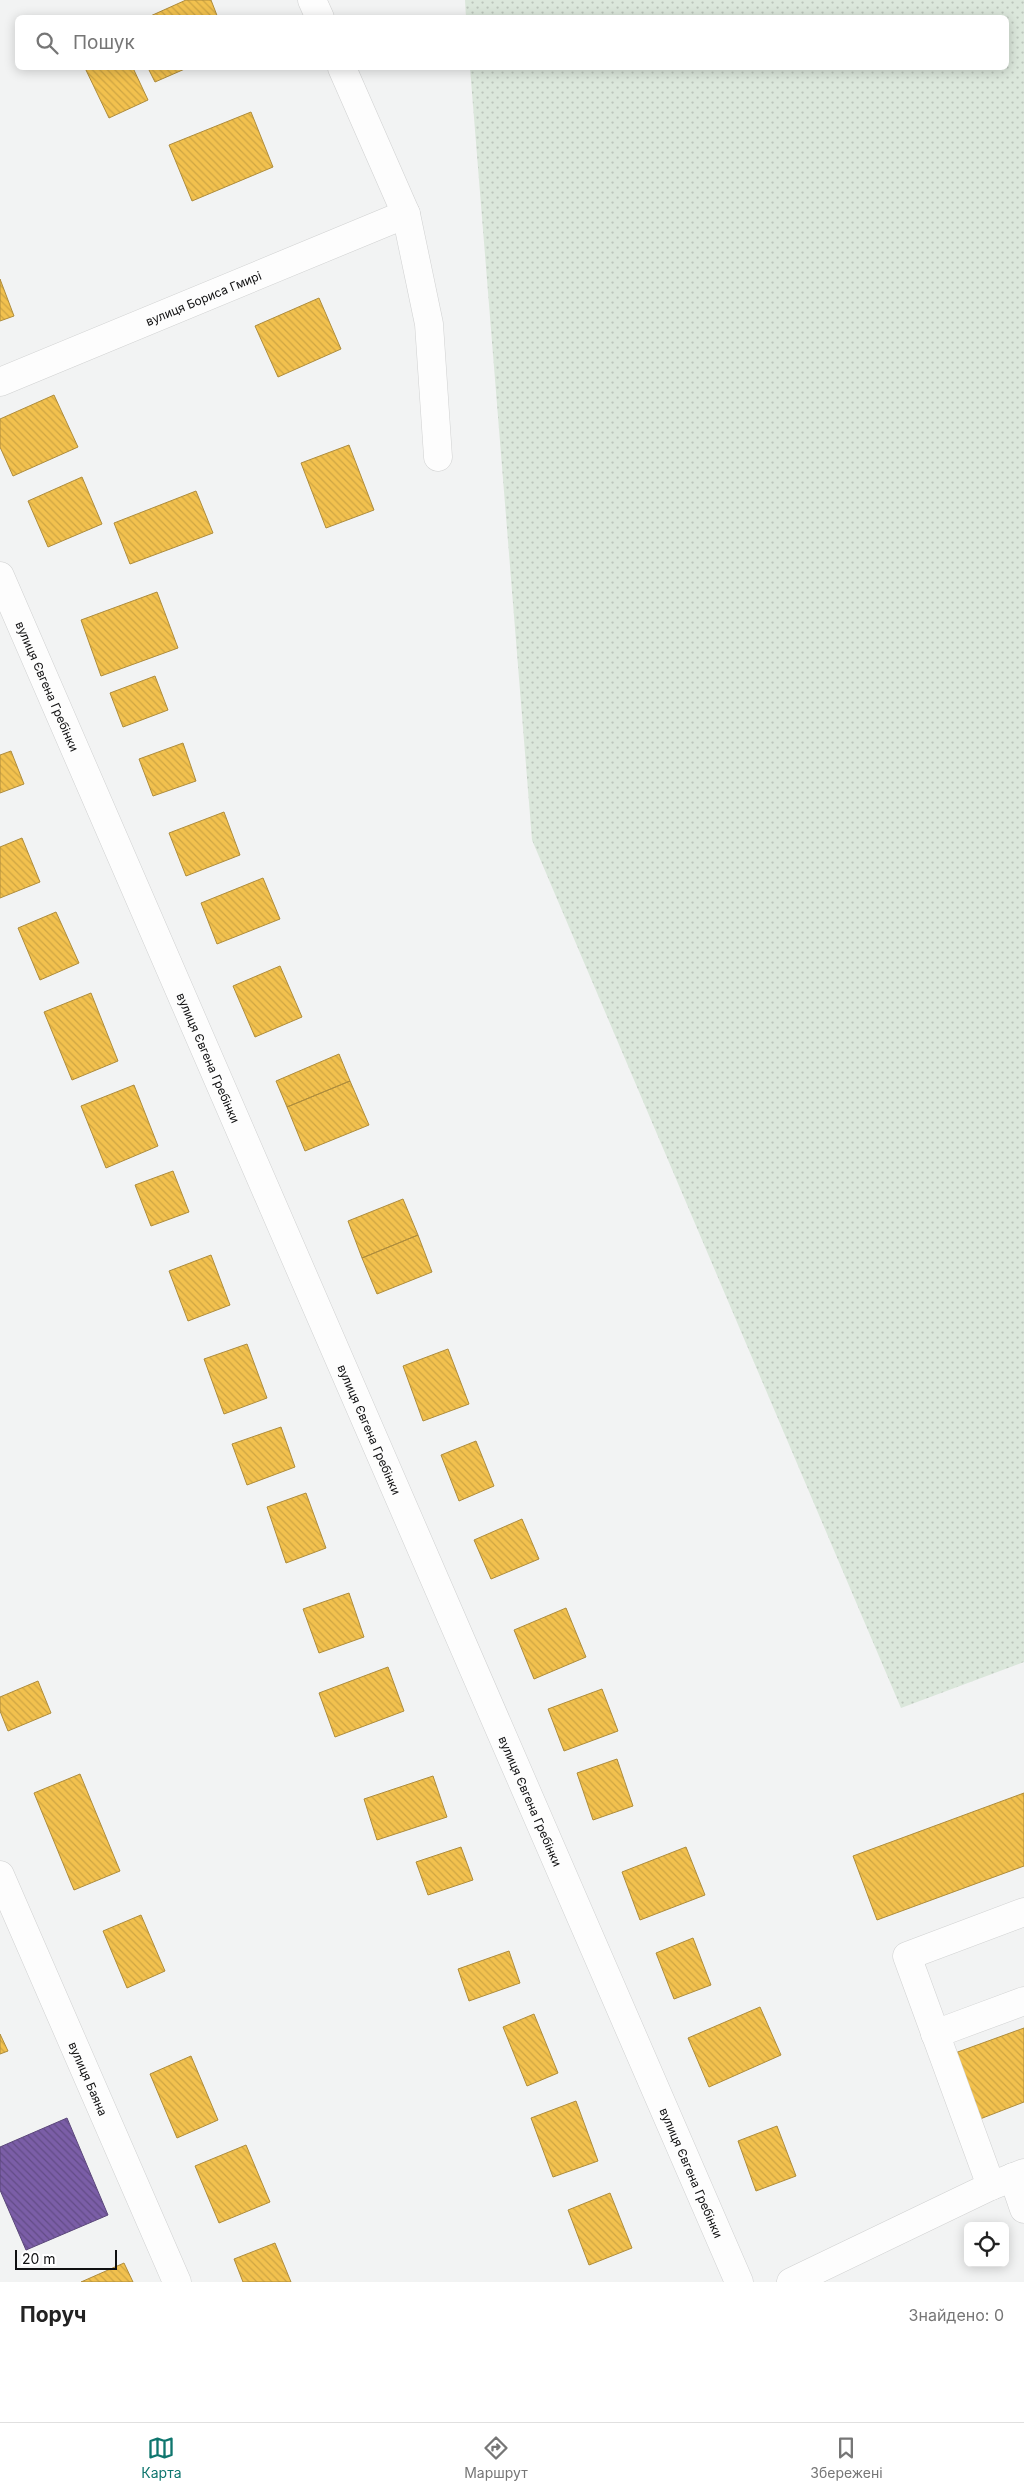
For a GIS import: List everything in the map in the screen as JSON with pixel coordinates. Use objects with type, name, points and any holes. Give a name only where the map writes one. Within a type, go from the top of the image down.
[{"type":"street","points":[[312,0],[319,15]]},
{"type":"street","points":[[343,70],[406,214],[430,324],[438,457]]},
{"type":"street","name":"вулиця Бориса Гмирі","points":[[0,382],[406,214]]},
{"type":"street","name":"вулиця Євгена Гребінки","points":[[0,576],[738,2282]]},
{"type":"street","name":"вулиця Баяна","points":[[0,1875],[177,2282]]},
{"type":"street","points":[[1024,1912],[907,1956],[936,2034],[1024,2209]]},
{"type":"street","points":[[936,2034],[1024,2002]]},
{"type":"street","points":[[790,2282],[1009,2179]]},
{"type":"shaded area","points":[[465,0],[1024,0],[1024,1662],[901,1708],[532,840],[470,70],[1009,70],[1009,15],[466,15]]},
{"type":"building: Житло","points":[[186,0],[211,0],[217,15],[153,15]]},
{"type":"building: Житло","points":[[86,70],[134,70],[148,100],[109,118]]},
{"type":"building: Житло","points":[[149,70],[182,70],[155,82]]},
{"type":"building: Житло","points":[[251,112],[273,167],[192,201],[169,145]]},
{"type":"building: Житло","points":[[0,279],[14,316],[0,321]]},
{"type":"building: Житло","points":[[319,298],[341,349],[278,377],[255,326]]},
{"type":"building: Житло","points":[[54,395],[78,447],[13,476],[0,447],[0,419]]},
{"type":"building: Житло","points":[[349,445],[374,510],[326,528],[301,463]]},
{"type":"building: Житло","points":[[82,477],[102,524],[48,547],[28,501]]},
{"type":"building: Житло","points":[[196,491],[213,533],[130,564],[114,523]]},
{"type":"building: Житло","points":[[157,592],[178,648],[101,676],[81,620]]},
{"type":"building: Житло","points":[[155,676],[168,710],[123,727],[110,693]]},
{"type":"building: Житло","points":[[183,743],[196,781],[153,796],[139,759]]},
{"type":"building: Житло","points":[[11,751],[24,784],[0,793],[0,755]]},
{"type":"building: Житло","points":[[224,812],[240,855],[186,876],[169,833]]},
{"type":"building: Житло","points":[[22,838],[40,882],[0,898],[0,847]]},
{"type":"building: Житло","points":[[263,878],[280,919],[217,944],[201,903]]},
{"type":"building: Житло","points":[[56,912],[79,963],[40,980],[18,928]]},
{"type":"building: Житло","points":[[280,966],[302,1017],[255,1037],[233,986]]},
{"type":"building: Житло","points":[[91,993],[118,1061],[72,1080],[44,1012]]},
{"type":"building: Житло","points":[[339,1054],[350,1081],[287,1107],[276,1081]]},
{"type":"building: Житло","points":[[350,1081],[369,1125],[305,1151],[287,1107]]},
{"type":"building: Житло","points":[[134,1085],[158,1146],[106,1168],[81,1106]]},
{"type":"building: Житло","points":[[173,1171],[189,1212],[151,1226],[135,1185]]},
{"type":"building: Житло","points":[[403,1199],[418,1235],[362,1258],[348,1221]]},
{"type":"building: Житло","points":[[418,1235],[432,1272],[377,1294],[362,1258]]},
{"type":"building: Житло","points":[[211,1255],[230,1305],[188,1321],[169,1271]]},
{"type":"building: Житло","points":[[247,1344],[267,1398],[224,1414],[204,1359]]},
{"type":"building: Житло","points":[[448,1349],[469,1404],[423,1421],[403,1366]]},
{"type":"building: Житло","points":[[281,1427],[295,1467],[247,1485],[232,1444]]},
{"type":"building: Житло","points":[[476,1441],[494,1486],[459,1501],[441,1455]]},
{"type":"building: Житло","points":[[306,1493],[326,1548],[286,1563],[267,1507]]},
{"type":"building: Житло","points":[[522,1519],[539,1559],[491,1579],[474,1540]]},
{"type":"building: Житло","points":[[349,1593],[364,1637],[319,1653],[303,1609]]},
{"type":"building: Житло","points":[[566,1608],[586,1657],[534,1679],[514,1630]]},
{"type":"building: Житло","points":[[388,1667],[404,1711],[335,1737],[319,1693]]},
{"type":"building: Житло","points":[[38,1681],[51,1713],[8,1731],[0,1711],[0,1697]]},
{"type":"building: Житло","points":[[602,1689],[618,1731],[564,1751],[548,1709]]},
{"type":"building: Житло","points":[[617,1759],[633,1806],[593,1820],[577,1773]]},
{"type":"building: Житло","points":[[80,1774],[120,1871],[74,1890],[34,1793]]},
{"type":"building: Житло","points":[[433,1776],[447,1817],[377,1840],[364,1799]]},
{"type":"building: Житло","points":[[1024,1793],[1024,1866],[877,1920],[853,1856]]},
{"type":"building: Житло","points":[[461,1847],[473,1880],[428,1895],[416,1862]]},
{"type":"building: Житло","points":[[686,1847],[705,1895],[640,1920],[622,1872]]},
{"type":"building: Житло","points":[[141,1915],[165,1971],[127,1988],[103,1931]]},
{"type":"building: Житло","points":[[693,1938],[711,1985],[674,1999],[656,1953]]},
{"type":"building: Житло","points":[[509,1951],[520,1983],[469,2001],[458,1969]]},
{"type":"building: Житло","points":[[760,2007],[781,2055],[709,2087],[688,2038]]},
{"type":"building: Житло","points":[[534,2014],[558,2073],[527,2086],[503,2027]]},
{"type":"building: Житло","points":[[1024,2028],[1024,2102],[980,2119],[955,2053]]},
{"type":"building: Житло","points":[[0,2034],[8,2051],[0,2054]]},
{"type":"building: Житло","points":[[191,2056],[218,2120],[177,2138],[150,2074]]},
{"type":"building: Житло","points":[[576,2101],[598,2161],[553,2177],[531,2118]]},
{"type":"building: Житло","points":[[777,2126],[796,2176],[756,2191],[738,2141]]},
{"type":"building: Житло","points":[[246,2145],[270,2202],[219,2223],[195,2166]]},
{"type":"building: Житло","points":[[610,2193],[632,2248],[589,2265],[568,2210]]},
{"type":"building: Житло","points":[[275,2243],[291,2282],[243,2282],[234,2259]]},
{"type":"building: Житло","points":[[124,2263],[133,2282],[81,2282]]},
{"type":"building: Офіси","points":[[67,2118],[108,2215],[26,2250],[0,2190],[0,2147]]}]
